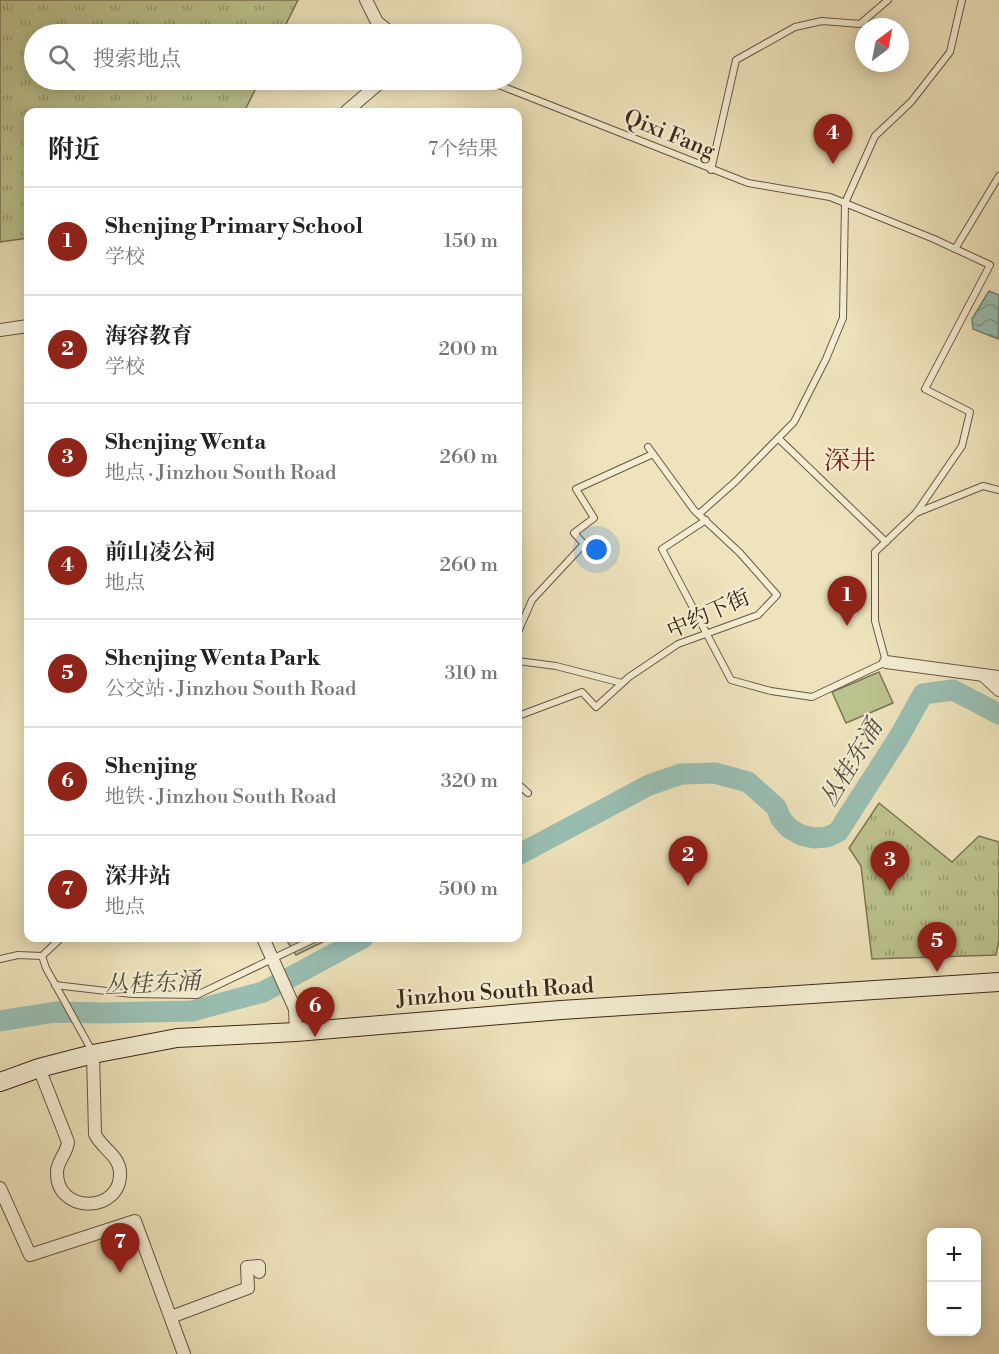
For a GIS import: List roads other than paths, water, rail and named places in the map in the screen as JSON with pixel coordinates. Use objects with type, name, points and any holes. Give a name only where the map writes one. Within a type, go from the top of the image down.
[{"type":"main road","name":"Jinzhou South Road","points":[[0,1082],[39,1068],[93,1054],[177,1038],[296,1032],[550,1010],[999,982]]},
{"type":"street","points":[[366,0],[380,24]]},
{"type":"street","points":[[351,108],[372,90]]},
{"type":"street","points":[[0,330],[24,327]]},
{"type":"street","points":[[886,662],[999,677]]},
{"type":"street","points":[[982,675],[999,690]]},
{"type":"street","points":[[265,942],[295,1009],[296,1032]]},
{"type":"street","points":[[39,1068],[68,1142],[68,1148],[57,1171],[62,1191],[79,1203],[88,1205],[99,1203],[115,1191],[120,1171],[112,1153],[95,1134],[93,1054]]},
{"type":"street","points":[[0,1188],[4,1209],[30,1255],[135,1221],[184,1354]]},
{"type":"street","points":[[171,1317],[248,1288],[247,1267],[259,1266],[259,1272]]},
{"type":"lane","points":[[711,170],[736,60],[795,27],[822,21],[860,24],[888,0]]},
{"type":"lane","points":[[699,514],[736,481],[794,422],[826,359],[843,318],[845,204],[875,136],[911,102],[950,52],[962,0]]},
{"type":"lane","name":"Qixi Fang","points":[[511,90],[748,183],[830,197],[990,265],[925,388],[970,412],[962,446],[916,513]]},
{"type":"lane","points":[[955,249],[999,176]]},
{"type":"lane","points":[[779,439],[885,542]]},
{"type":"lane","name":"中约下街","points":[[522,714],[582,692],[596,707],[622,683],[678,644],[758,615],[777,595],[740,553],[699,514],[648,447]]},
{"type":"lane","points":[[522,623],[532,600],[584,544],[574,533],[594,518],[576,489],[653,454]]},
{"type":"lane","points":[[706,520],[662,549],[731,680],[771,691],[812,697],[886,662],[875,621],[875,552],[916,513],[983,486],[999,490]]},
{"type":"lane","points":[[522,662],[556,666],[622,683]]},
{"type":"lane","points":[[522,788],[528,793]]},
{"type":"lane","points":[[0,959],[18,955],[42,956],[57,942]]},
{"type":"lane","points":[[55,985],[132,994],[196,995],[308,942]]},
{"type":"lane","points":[[42,956],[46,968],[93,1054]]},
{"type":"water","points":[[989,291],[999,295],[998,339],[973,329],[972,319]]},
{"type":"waterway","name":"丛桂东涌","points":[[522,853],[649,785],[681,774],[715,773],[748,782],[776,807],[781,819],[789,828],[801,835],[814,838],[827,837],[838,832],[899,737],[923,694],[953,690],[999,714]]},
{"type":"waterway","name":"丛桂东涌","points":[[0,1021],[56,1012],[192,1011],[263,992],[356,942]]},
{"type":"place","name":"前山凌公祠","points":[[833,164]]},
{"type":"place","name":"Shenjing Primary School","points":[[847,626]]},
{"type":"place","name":"海容教育","points":[[688,886]]},
{"type":"place","name":"Shenjing Wenta","points":[[890,891]]},
{"type":"place","name":"Shenjing Wenta Park","points":[[937,972]]},
{"type":"place","name":"Shenjing","points":[[315,1037]]},
{"type":"place","name":"深井站","points":[[120,1273]]},
{"type":"district","name":"深井","points":[[850,460]]}]
